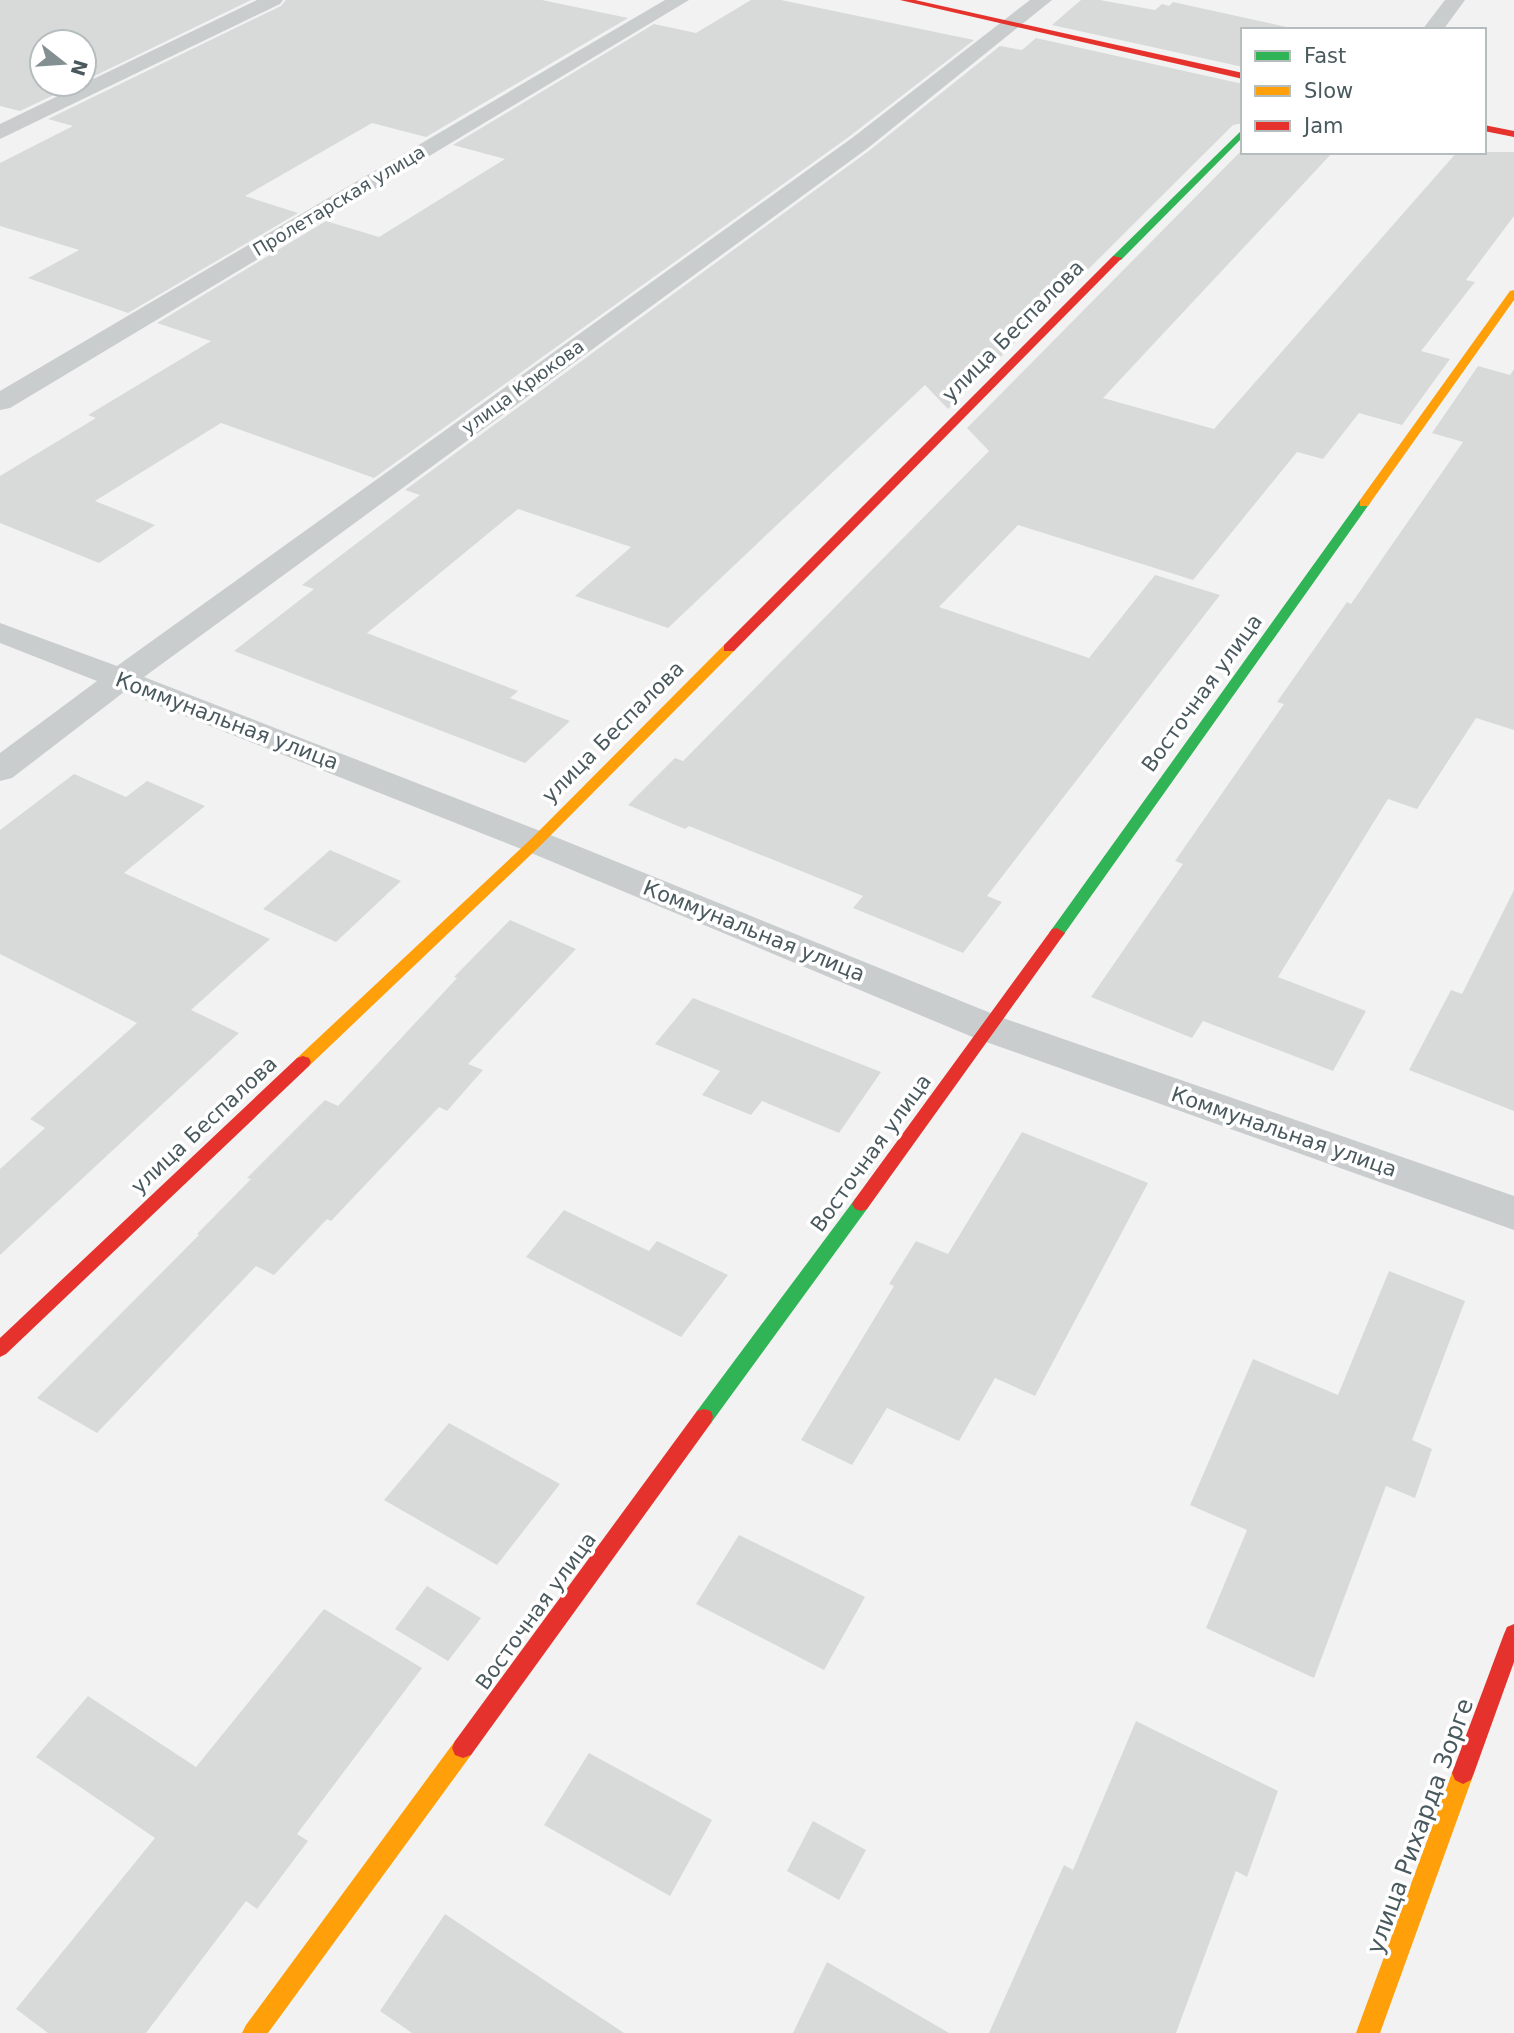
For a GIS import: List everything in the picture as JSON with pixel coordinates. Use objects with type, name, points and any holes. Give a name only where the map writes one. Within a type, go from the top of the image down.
[{"type":"street","points":[[0,132],[273,0]]},
{"type":"street","name":"Пролетарская улица","points":[[0,402],[679,0]]},
{"type":"street","points":[[904,0],[1241,76]]},
{"type":"street","name":"улица Крюкова","points":[[0,770],[121,679],[860,143],[1042,0]]},
{"type":"street","points":[[1434,28],[1455,0]]},
{"type":"street","points":[[1486,128],[1514,134]]},
{"type":"street","name":"улица Беспалова","points":[[0,1349],[536,842],[1241,134]]},
{"type":"street","name":"Восточная улица","points":[[254,2033],[989,1028],[1514,293]]},
{"type":"street","name":"Коммунальная улица","points":[[0,632],[536,842],[989,1028],[1514,1213]]},
{"type":"street","name":"улица Рихарда Зорге","points":[[1368,2033],[1514,1634]]},
{"type":"building","points":[[0,0],[251,0],[98,74],[98,28],[28,28],[28,98],[47,98],[20,111],[0,106]]},
{"type":"building","points":[[286,0],[542,0],[628,18],[426,137],[372,123],[245,196],[298,213],[128,313],[28,278],[79,250],[0,226],[0,163],[73,126],[48,119],[91,98],[98,98],[98,95],[281,6]]},
{"type":"building","points":[[751,0],[781,0],[974,40],[850,136],[374,478],[221,423],[95,501],[155,525],[99,563],[0,523],[0,476],[96,418],[88,415],[211,341],[157,323],[326,221],[379,237],[505,159],[453,145],[654,24],[696,33]]},
{"type":"building","points":[[1081,0],[1100,0],[1155,10],[1162,4],[1169,6],[1173,2],[1291,28],[1241,28],[1241,67],[1052,25]]},
{"type":"building","points":[[1036,38],[1241,84],[1241,123],[1233,125],[948,409],[925,385],[668,628],[575,596],[631,547],[518,509],[367,633],[518,691],[510,698],[570,721],[525,763],[234,651],[314,589],[302,585],[420,495],[405,490],[870,150],[1000,46],[1022,50]]},
{"type":"building","points":[[1241,151],[1241,154],[1331,154],[1103,398],[1214,429],[1455,154],[1514,152],[1514,216],[1466,280],[1475,282],[1421,351],[1450,359],[1402,425],[1359,413],[1323,459],[1297,452],[1193,580],[1018,525],[939,607],[1089,658],[1155,575],[1220,595],[987,896],[1002,902],[963,953],[853,908],[863,896],[689,826],[685,829],[628,805],[675,758],[683,761],[989,451],[967,428]]},
{"type":"building","points":[[1478,366],[1510,375],[1514,369],[1514,730],[1476,718],[1417,809],[1388,799],[1278,977],[1366,1011],[1333,1071],[1203,1021],[1192,1038],[1091,997],[1183,864],[1175,861],[1284,704],[1277,702],[1347,602],[1351,604],[1463,442],[1432,433]]},
{"type":"building","points":[[74,774],[126,797],[147,781],[205,806],[124,873],[270,939],[191,1010],[239,1033],[0,1255],[0,1169],[45,1128],[30,1119],[137,1023],[0,954],[0,830]]},
{"type":"building","points":[[330,850],[401,881],[336,942],[263,909]]},
{"type":"building","points":[[1514,890],[1514,1111],[1409,1070],[1451,990],[1462,994]]},
{"type":"building","points":[[510,920],[576,949],[468,1064],[483,1070],[447,1111],[439,1107],[331,1221],[327,1219],[274,1275],[256,1266],[97,1433],[37,1398],[199,1235],[197,1234],[251,1179],[247,1178],[325,1100],[338,1106],[457,978],[454,977]]},
{"type":"building","points":[[693,998],[881,1072],[839,1133],[762,1101],[751,1115],[702,1095],[720,1071],[655,1044]]},
{"type":"building","points":[[1022,1132],[1148,1183],[1035,1396],[995,1378],[959,1441],[887,1408],[852,1465],[801,1440],[894,1286],[889,1284],[916,1241],[948,1254]]},
{"type":"building","points":[[564,1210],[649,1251],[657,1241],[728,1275],[681,1337],[526,1257]]},
{"type":"building","points":[[1389,1271],[1465,1301],[1412,1440],[1432,1449],[1415,1498],[1386,1486],[1314,1678],[1206,1628],[1247,1530],[1190,1505],[1253,1359],[1338,1395]]},
{"type":"building","points":[[449,1423],[560,1484],[497,1565],[384,1500]]},
{"type":"building","points":[[739,1535],[865,1597],[824,1670],[696,1604]]},
{"type":"building","points":[[427,1586],[481,1618],[448,1661],[395,1629]]},
{"type":"building","points":[[324,1609],[422,1668],[297,1834],[308,1841],[257,1909],[246,1901],[146,2033],[48,2033],[16,2009],[155,1838],[36,1757],[88,1696],[196,1767]]},
{"type":"building","points":[[1136,1721],[1278,1791],[1247,1877],[1236,1871],[1176,2033],[989,2033],[1064,1865],[1073,1870]]},
{"type":"building","points":[[589,1753],[712,1820],[670,1896],[544,1825]]},
{"type":"building","points":[[813,1821],[866,1850],[839,1900],[787,1871]]},
{"type":"building","points":[[445,1914],[624,2033],[412,2033],[380,2011]]},
{"type":"building","points":[[827,1962],[949,2033],[793,2033]]},
{"type":"traffic: fast","points":[[1117,258],[1241,134]]},
{"type":"traffic: fast","points":[[1057,933],[1364,503]]},
{"type":"traffic: fast","points":[[704,1417],[861,1204]]},
{"type":"traffic: slow","points":[[1364,503],[1514,293]]},
{"type":"traffic: slow","points":[[303,1062],[536,842],[729,648]]},
{"type":"traffic: slow","points":[[254,2033],[463,1748]]},
{"type":"traffic: slow","points":[[1368,2033],[1463,1773]]},
{"type":"traffic: jam","points":[[904,0],[1241,76]]},
{"type":"traffic: jam","points":[[1486,128],[1514,134]]},
{"type":"traffic: jam","points":[[729,648],[1117,258]]},
{"type":"traffic: jam","points":[[861,1204],[1057,933]]},
{"type":"traffic: jam","points":[[0,1349],[303,1062]]},
{"type":"traffic: jam","points":[[463,1748],[704,1417]]},
{"type":"traffic: jam","points":[[1463,1773],[1514,1634]]}]
